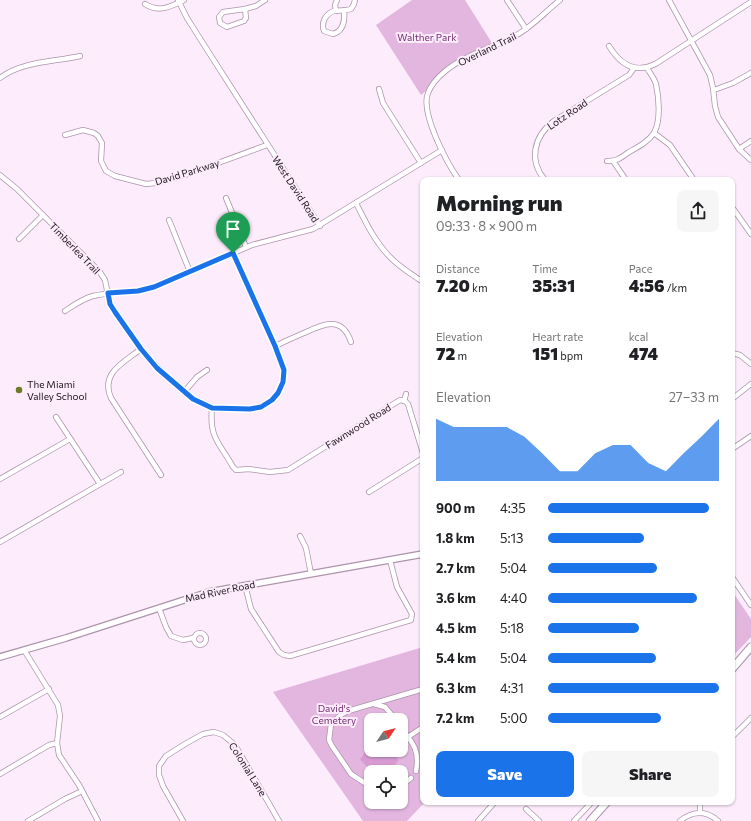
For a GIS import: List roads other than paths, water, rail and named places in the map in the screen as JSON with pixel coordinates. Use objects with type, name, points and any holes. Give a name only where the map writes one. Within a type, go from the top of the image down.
[{"type":"main road","points":[[735,666],[751,647]]},
{"type":"main road","points":[[590,821],[603,805]]},
{"type":"street","points":[[245,9],[246,18],[244,21],[227,27],[220,23],[219,17],[223,12],[256,6],[265,0]]},
{"type":"street","points":[[336,11],[334,5],[337,0]]},
{"type":"street","points":[[344,10],[345,20],[337,33],[330,34],[324,31],[323,24],[329,14],[353,7],[355,0]]},
{"type":"street","points":[[507,0],[526,29]]},
{"type":"street","name":"Overland Trail","points":[[442,150],[427,110],[427,100],[431,87],[442,75],[459,61],[511,38],[526,29],[560,0]]},
{"type":"street","points":[[669,0],[710,75],[718,117],[739,149],[751,160]]},
{"type":"street","points":[[145,4],[152,8],[160,9],[180,1]]},
{"type":"street","name":"West David Road","points":[[180,1],[187,18],[320,226],[442,150]]},
{"type":"street","points":[[609,46],[614,55],[620,61],[634,68],[647,68],[751,2]]},
{"type":"street","points":[[0,78],[7,73],[25,66],[80,56]]},
{"type":"street","name":"Lotz Road","points":[[543,177],[538,169],[535,154],[538,139],[544,130],[554,121],[629,75],[634,68]]},
{"type":"street","points":[[607,161],[613,161],[640,146],[654,133],[658,121],[656,84],[647,68]]},
{"type":"street","points":[[714,90],[733,83],[751,73]]},
{"type":"street","points":[[379,89],[383,103],[421,163]]},
{"type":"street","name":"David Parkway","points":[[65,135],[83,130],[94,133],[102,143],[101,162],[106,171],[115,176],[146,184],[177,178],[267,145]]},
{"type":"street","points":[[654,133],[670,145],[692,177]]},
{"type":"street","points":[[739,149],[751,141]]},
{"type":"street","points":[[442,150],[457,177]]},
{"type":"street","points":[[613,161],[624,177]]},
{"type":"street","name":"Timberlea Trail","points":[[0,174],[17,189],[102,276],[107,286],[113,308],[141,349],[157,368],[198,402],[212,408],[256,408],[261,407],[272,400],[281,388],[284,376],[282,364],[275,346],[233,253]]},
{"type":"street","points":[[226,198],[246,247]]},
{"type":"street","points":[[356,203],[372,233],[386,253],[420,280]]},
{"type":"street","points":[[735,212],[751,234]]},
{"type":"street","points":[[19,239],[43,215]]},
{"type":"street","points":[[169,220],[190,272]]},
{"type":"street","points":[[65,311],[86,298],[108,293],[148,289],[246,247],[260,242],[307,231],[320,226]]},
{"type":"street","points":[[275,346],[328,324],[337,325],[343,328],[349,336],[351,342]]},
{"type":"street","points":[[141,349],[117,366],[109,380],[108,390],[111,398],[161,475]]},
{"type":"street","points":[[735,354],[740,355],[751,364]]},
{"type":"street","points":[[185,391],[197,377],[207,370]]},
{"type":"street","points":[[735,396],[751,384]]},
{"type":"street","points":[[406,394],[404,401],[408,404],[420,443]]},
{"type":"street","name":"Fawnwood Road","points":[[212,408],[211,425],[213,434],[234,469],[249,469],[270,472],[285,470],[293,467],[398,401],[404,401]]},
{"type":"street","points":[[56,416],[100,484]]},
{"type":"street","points":[[735,447],[751,436]]},
{"type":"street","points":[[0,479],[70,439]]},
{"type":"street","points":[[369,492],[420,460]]},
{"type":"street","points":[[0,542],[121,472]]},
{"type":"street","points":[[300,536],[306,548],[311,574]]},
{"type":"street","name":"Mad River Road","points":[[0,657],[159,608],[199,594],[420,555]]},
{"type":"street","points":[[245,585],[250,609],[278,652],[286,656],[295,655],[407,622],[412,618],[412,614],[397,587],[390,560]]},
{"type":"street","points":[[735,581],[751,605]]},
{"type":"street","points":[[159,608],[171,636],[183,640],[193,638]]},
{"type":"street","points":[[24,650],[58,705],[60,716],[57,743],[59,755],[82,791],[98,821]]},
{"type":"street","points":[[0,717],[49,689]]},
{"type":"street","points":[[364,782],[351,774],[332,746],[329,740],[331,724],[342,714],[348,711],[420,690]]},
{"type":"street","points":[[386,709],[392,698]]},
{"type":"street","points":[[373,703],[386,709],[390,713]]},
{"type":"street","points":[[735,734],[751,718]]},
{"type":"street","points":[[416,771],[420,756],[408,737],[420,729]]},
{"type":"street","name":"Colonial Lane","points":[[183,821],[161,780],[159,766],[166,756],[185,744],[203,734],[214,732],[223,735],[235,745],[279,821]]},
{"type":"street","points":[[0,774],[48,745],[57,743]]},
{"type":"street","points":[[28,821],[64,799],[82,791]]},
{"type":"street","points":[[478,821],[492,805]]},
{"type":"street","points":[[574,821],[589,805]]},
{"type":"street","points":[[700,805],[700,812]]},
{"type":"street","points":[[526,808],[539,821]]},
{"type":"street","points":[[680,821],[689,815],[700,812],[711,816],[718,821]]},
{"type":"place","name":"The Miami Valley School","points":[[19,390]]},
{"type":"park label","name":"Walther Park","points":[[427,37]]},
{"type":"park label","name":"David's Cemetery","points":[[334,714]]}]
